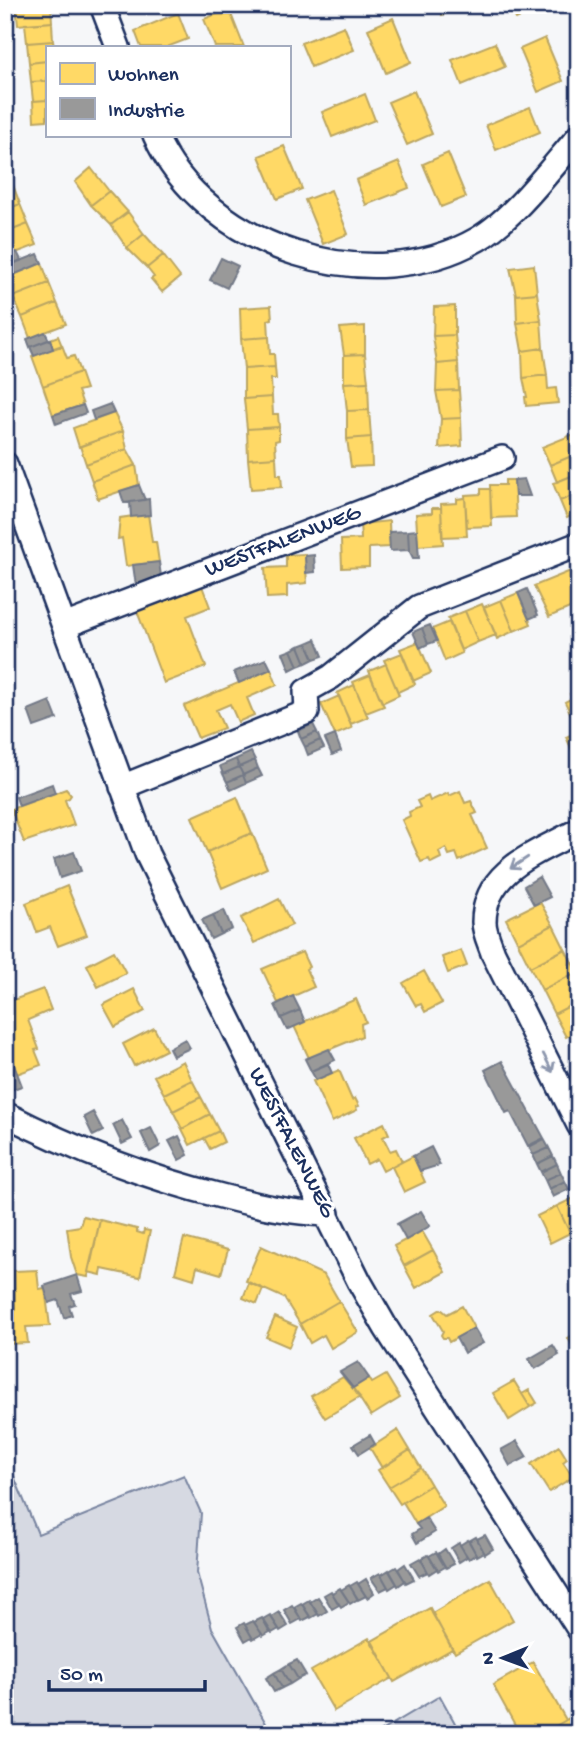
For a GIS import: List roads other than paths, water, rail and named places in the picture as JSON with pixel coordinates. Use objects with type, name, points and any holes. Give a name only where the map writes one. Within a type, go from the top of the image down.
[{"type":"street","points":[[102,5],[118,46]]},
{"type":"street","points":[[155,136],[179,175],[232,225],[292,252],[319,260],[360,265],[413,262],[437,257],[479,238],[504,220],[579,136]]},
{"type":"street","name":"WESTFALENWEG","points":[[64,626],[502,458]]},
{"type":"street","name":"WESTFALENWEG","points":[[5,464],[147,854],[194,952],[359,1281],[386,1328],[579,1629]]},
{"type":"street","points":[[122,787],[307,712],[306,691],[331,677],[419,607],[579,544]]},
{"type":"street","points":[[579,830],[518,862],[499,878],[486,902],[484,925],[493,953],[579,1125]]},
{"type":"street","points":[[5,1114],[60,1142],[124,1168],[270,1208],[327,1214]]}]
